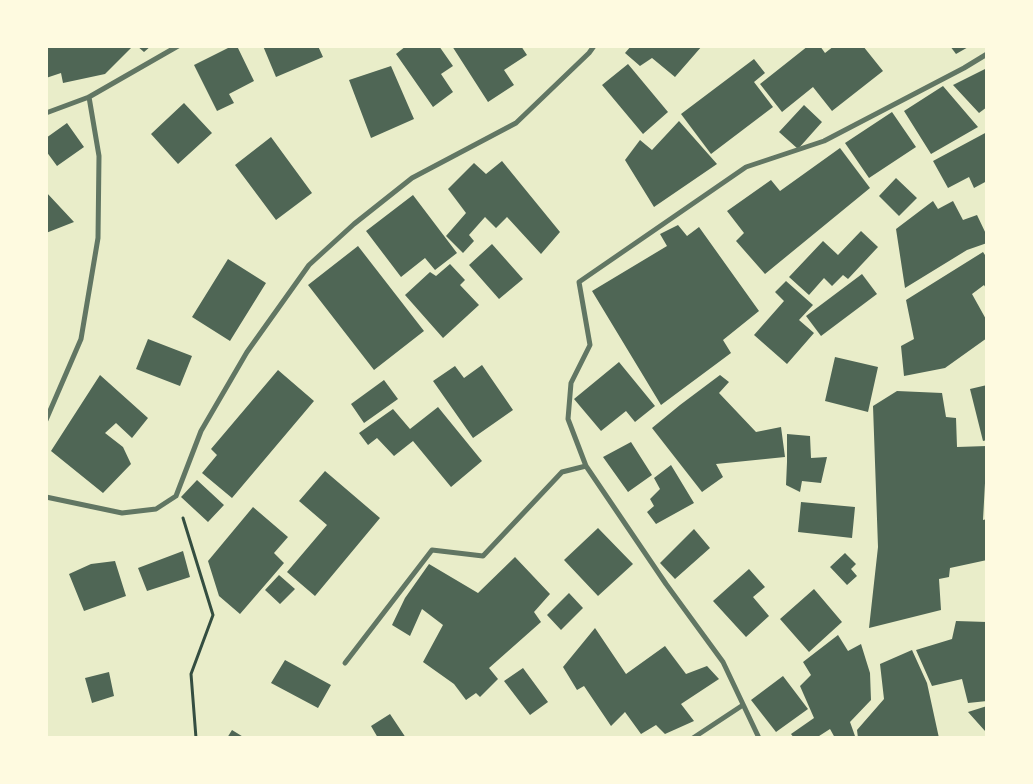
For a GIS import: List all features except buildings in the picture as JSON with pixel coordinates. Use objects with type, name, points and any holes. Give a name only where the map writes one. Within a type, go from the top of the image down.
[{"type":"street","points":[[46,113],[89,97],[178,46]]},
{"type":"street","points":[[46,497],[122,512],[156,509],[176,496],[201,431],[210,415],[247,352],[309,265],[354,224],[412,178],[516,123],[594,46]]},
{"type":"street","points":[[759,738],[723,662],[666,584],[586,466],[568,419],[571,383],[590,344],[579,282],[746,167],[824,141],[964,68],[987,54]]},
{"type":"street","points":[[46,420],[81,339],[98,238],[99,156],[89,97]]},
{"type":"street","points":[[345,663],[432,550],[483,556],[562,472],[586,466]]},
{"type":"street","points":[[693,738],[743,705]]},
{"type":"path","points":[[176,496],[212,615],[191,674],[196,738]]}]
